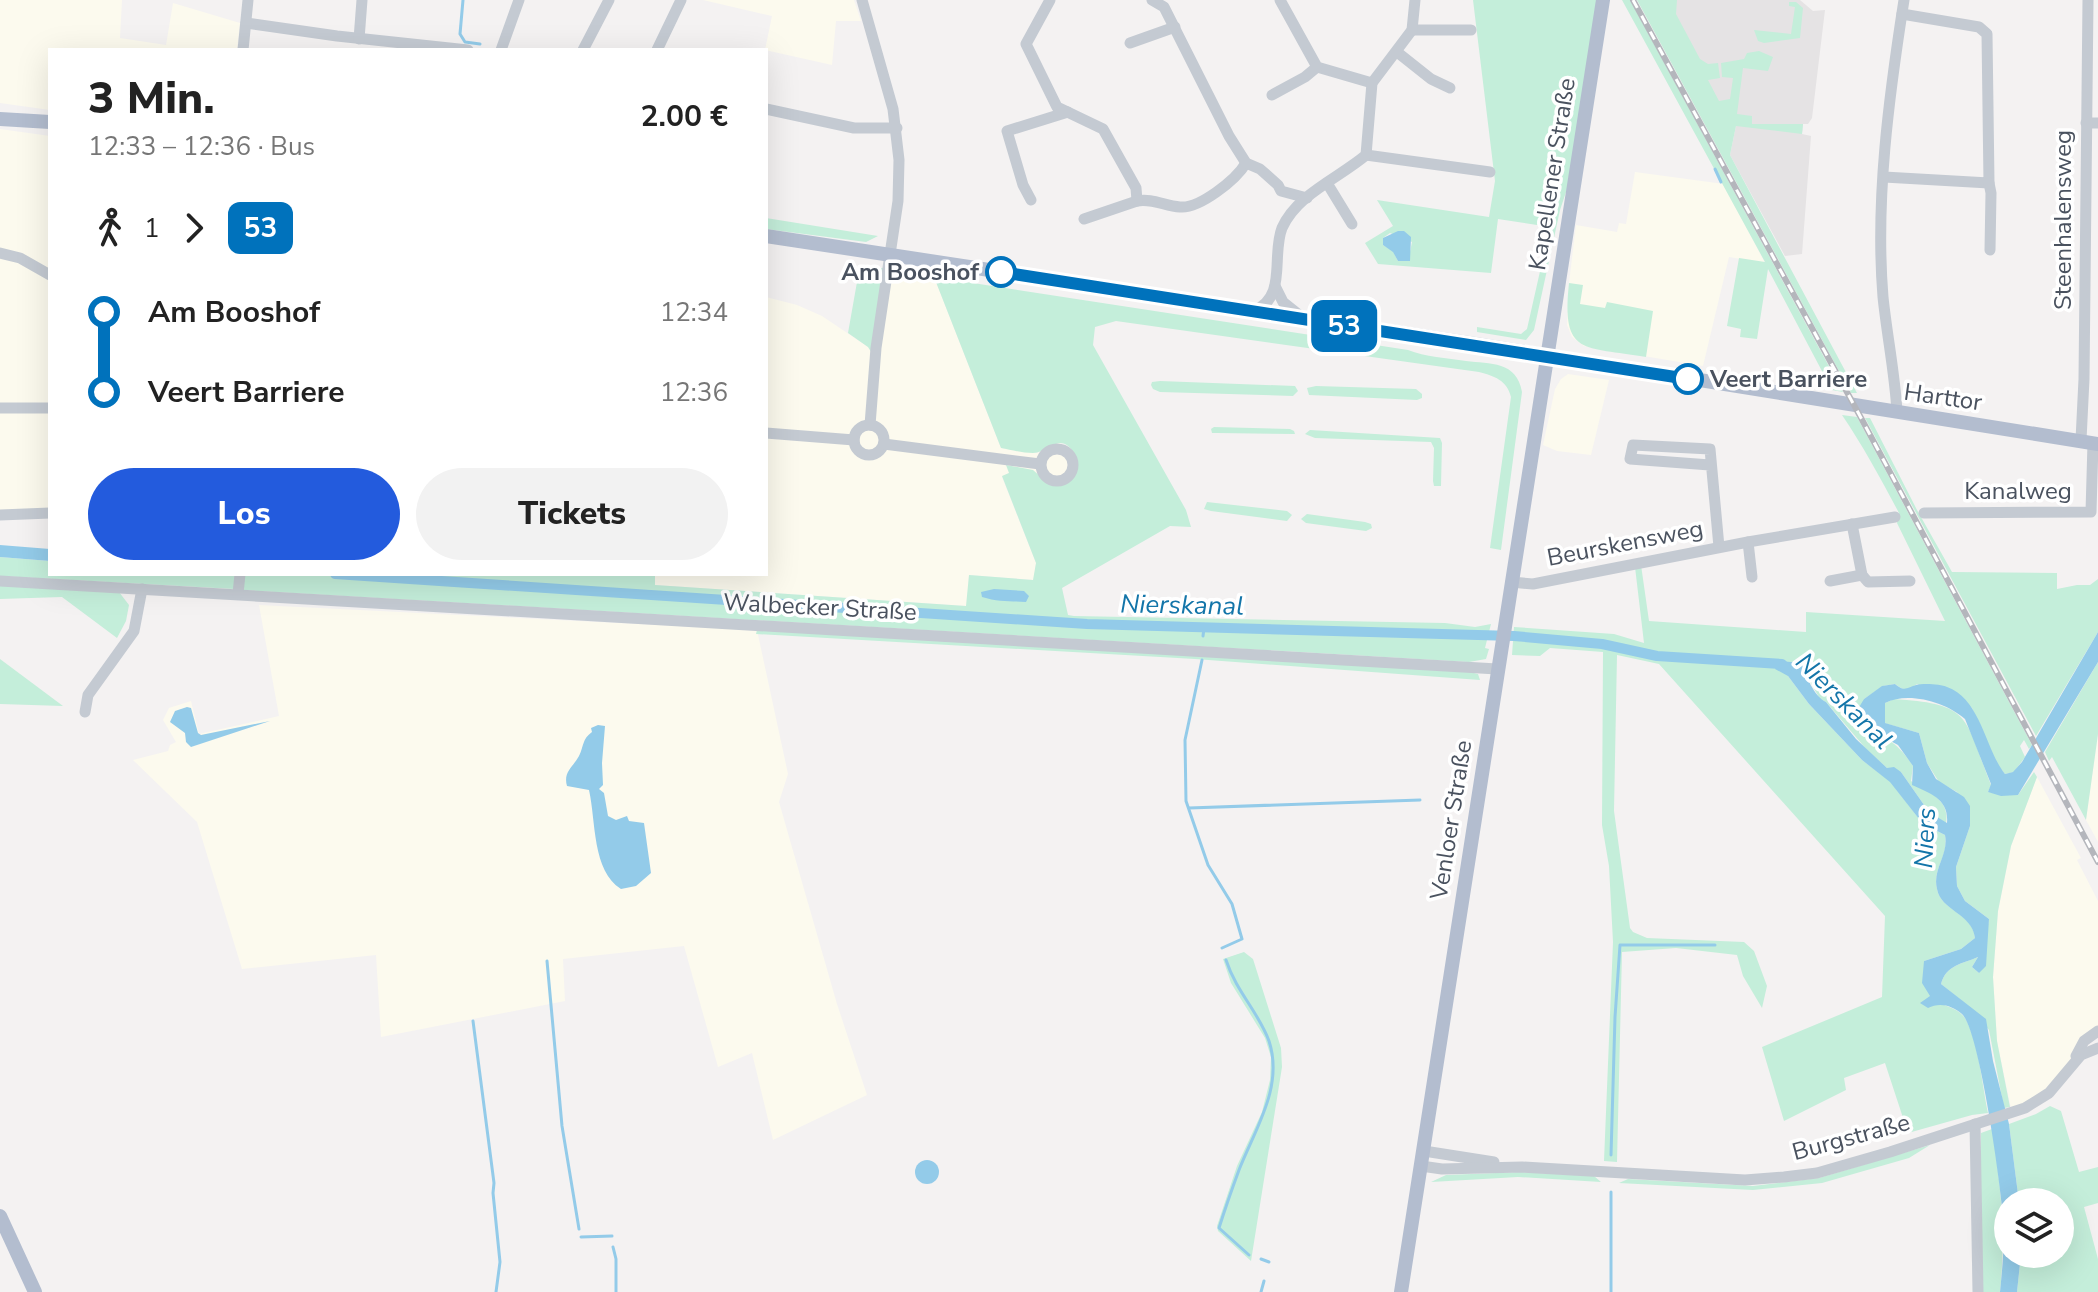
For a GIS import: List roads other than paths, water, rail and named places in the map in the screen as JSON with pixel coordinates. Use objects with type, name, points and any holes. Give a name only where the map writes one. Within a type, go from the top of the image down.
[{"type":"main road","name":"Kapellener Straße","points":[[1545,355],[1603,0]]},
{"type":"main road","points":[[0,109],[47,121]]},
{"type":"main road","points":[[0,119],[47,121]]},
{"type":"main road","name":"Harttor","points":[[768,236],[2091,442]]},
{"type":"main road","name":"Venloer Straße","points":[[1401,1292],[1545,355]]},
{"type":"main road","points":[[0,1216],[35,1292]]},
{"type":"street","points":[[243,48],[248,0]]},
{"type":"street","points":[[359,39],[362,0]]},
{"type":"street","points":[[502,48],[519,0]]},
{"type":"street","points":[[584,48],[609,0]]},
{"type":"street","points":[[658,48],[681,0]]},
{"type":"street","points":[[862,0],[897,128],[899,185],[876,348],[870,425]]},
{"type":"street","points":[[1050,0],[1026,44],[1057,107],[1103,129],[1136,188],[1137,201]]},
{"type":"street","points":[[1152,0],[1164,7],[1229,136],[1246,163],[1260,169],[1278,185],[1288,218]]},
{"type":"street","points":[[1280,0],[1317,67],[1372,83]]},
{"type":"street","points":[[1366,155],[1372,83],[1412,30],[1415,0]]},
{"type":"street","points":[[1897,412],[1883,298],[1884,177],[1887,125],[1904,0]]},
{"type":"street","name":"Steenhalensweg","points":[[2088,0],[2092,123],[2084,379],[2091,442]]},
{"type":"street","points":[[1902,14],[1979,27],[1987,34],[1990,250]]},
{"type":"street","points":[[246,23],[448,48]]},
{"type":"street","points":[[1130,43],[1175,27]]},
{"type":"street","points":[[1412,30],[1471,30]]},
{"type":"street","points":[[1397,52],[1431,79],[1450,88]]},
{"type":"street","points":[[1272,95],[1317,67]]},
{"type":"street","points":[[768,109],[854,128],[897,128]]},
{"type":"street","points":[[1031,200],[1023,185],[1007,131],[1068,112]]},
{"type":"street","points":[[1251,311],[1266,304],[1275,286],[1279,242],[1288,218],[1307,198],[1366,155],[1490,172]]},
{"type":"street","points":[[1084,219],[1146,199],[1189,208],[1198,200],[1221,191],[1239,175],[1246,163]]},
{"type":"street","points":[[1884,177],[1989,183]]},
{"type":"street","points":[[1327,183],[1352,224]]},
{"type":"street","points":[[1281,191],[1307,198]]},
{"type":"street","points":[[0,253],[20,258],[48,274]]},
{"type":"street","points":[[1275,286],[1283,302],[1305,319]]},
{"type":"street","points":[[0,408],[48,408]]},
{"type":"street","points":[[870,425],[880,429],[884,444],[878,453],[867,455],[858,450],[854,440],[859,429],[870,425]]},
{"type":"street","points":[[768,433],[854,440]]},
{"type":"street","name":"Kanalweg","points":[[1924,513],[2091,512],[2091,442]]},
{"type":"street","points":[[884,444],[1040,464]]},
{"type":"street","points":[[1710,465],[1630,459],[1633,445],[1710,449],[1719,547]]},
{"type":"street","points":[[0,515],[48,513]]},
{"type":"street","name":"Beurskensweg","points":[[1511,582],[1533,584],[1719,547],[1895,517]]},
{"type":"street","points":[[1852,524],[1862,575],[1868,582],[1910,581]]},
{"type":"street","points":[[1748,542],[1752,577]]},
{"type":"street","points":[[1830,581],[1862,575]]},
{"type":"street","points":[[238,594],[240,576]]},
{"type":"street","name":"Walbecker Straße","points":[[0,581],[1497,669]]},
{"type":"street","points":[[85,712],[88,695],[134,631],[142,589]]},
{"type":"street","name":"Burgstraße","points":[[1422,1159],[1442,1169],[1522,1167],[1745,1180],[1817,1173],[2012,1113],[2037,1102],[2049,1093],[2072,1064],[2084,1041],[2098,1031]]},
{"type":"street","name":"Burgstraße","points":[[2072,1064],[2086,1052],[2098,1048]]},
{"type":"street","points":[[1978,1292],[1979,1123]]},
{"type":"water","points":[[1404,231],[1411,237],[1410,261],[1398,261],[1393,252],[1383,245],[1383,238]]},
{"type":"water","points":[[0,545],[48,549],[48,561],[0,557]]},
{"type":"water","points":[[994,589],[1024,591],[1029,596],[1026,602],[982,597],[981,592]]},
{"type":"water","points":[[2098,632],[2098,662],[2018,795],[2001,796],[1988,792],[1991,784],[1965,719],[1957,713],[1937,703],[1915,698],[1885,703],[1885,723],[1919,733],[1927,763],[1936,779],[1964,797],[1970,806],[1970,826],[1956,867],[1957,886],[1965,901],[1989,919],[1986,966],[1979,973],[1972,967],[1978,957],[1951,969],[1941,984],[1986,1019],[2009,1124],[2017,1188],[2000,1188],[1983,1081],[1969,1027],[1962,1014],[1954,1008],[1937,1005],[1928,1008],[1920,1003],[1930,996],[1922,983],[1924,961],[1961,949],[1975,938],[1968,923],[1944,902],[1937,889],[1945,835],[1923,824],[1890,782],[1862,760],[1809,704],[1788,676],[1775,669],[1778,661],[1804,663],[1814,690],[1856,739],[1887,768],[1894,767],[1901,772],[1929,812],[1947,823],[1942,803],[1912,785],[1913,766],[1898,745],[1872,731],[1860,719],[1858,709],[1864,699],[1882,686],[1895,684],[1903,689],[1923,684],[1947,687],[1968,702],[2005,774],[2013,772],[2022,762]]},
{"type":"water","points":[[191,708],[201,735],[270,721],[191,747],[186,742],[185,733],[170,722],[175,711]]},
{"type":"water","points":[[605,726],[603,785],[599,789],[604,793],[608,816],[616,820],[627,816],[629,821],[644,823],[651,873],[636,886],[621,889],[612,881],[600,858],[589,790],[567,786],[566,781],[567,773],[592,732],[591,728]]},
{"type":"water","points":[[927,1160],[938,1167],[939,1172],[932,1183],[927,1184],[916,1177],[915,1172],[922,1161]]},
{"type":"water","points":[[2002,1268],[2020,1268],[2017,1292],[2000,1292]]},
{"type":"waterway","points":[[463,0],[460,34],[465,42],[480,44]]},
{"type":"waterway","points":[[1715,169],[1721,182]]},
{"type":"waterway","name":"Nierskanal","points":[[365,576],[1087,624],[1514,636],[1602,644],[1657,656],[1782,664],[1787,669]]},
{"type":"waterway","points":[[1203,636],[1204,628]]},
{"type":"waterway","points":[[1202,660],[1185,740],[1186,801],[1208,865],[1232,904],[1242,939],[1222,948]]},
{"type":"waterway","points":[[1189,808],[1420,800]]},
{"type":"waterway","points":[[1611,1155],[1620,945],[1715,945]]},
{"type":"waterway","points":[[1226,960],[1265,1031],[1273,1058],[1273,1075],[1266,1107],[1219,1228],[1249,1255]]},
{"type":"waterway","points":[[547,961],[562,1126],[579,1229]]},
{"type":"waterway","points":[[473,1021],[494,1183],[500,1262],[496,1292]]},
{"type":"waterway","points":[[1611,1192],[1611,1292]]},
{"type":"waterway","points":[[581,1237],[612,1236]]},
{"type":"waterway","points":[[613,1247],[616,1292]]},
{"type":"waterway","points":[[1261,1259],[1269,1262]]},
{"type":"waterway","points":[[1261,1292],[1264,1281]]},
{"type":"railway","points":[[1633,0],[2098,862]]},
{"type":"place","name":"Am Booshof","points":[[1001,272]]},
{"type":"place","name":"Veert Barriere","points":[[1688,379]]},
{"type":"water label","name":"Niers","points":[[1925,838]]}]
